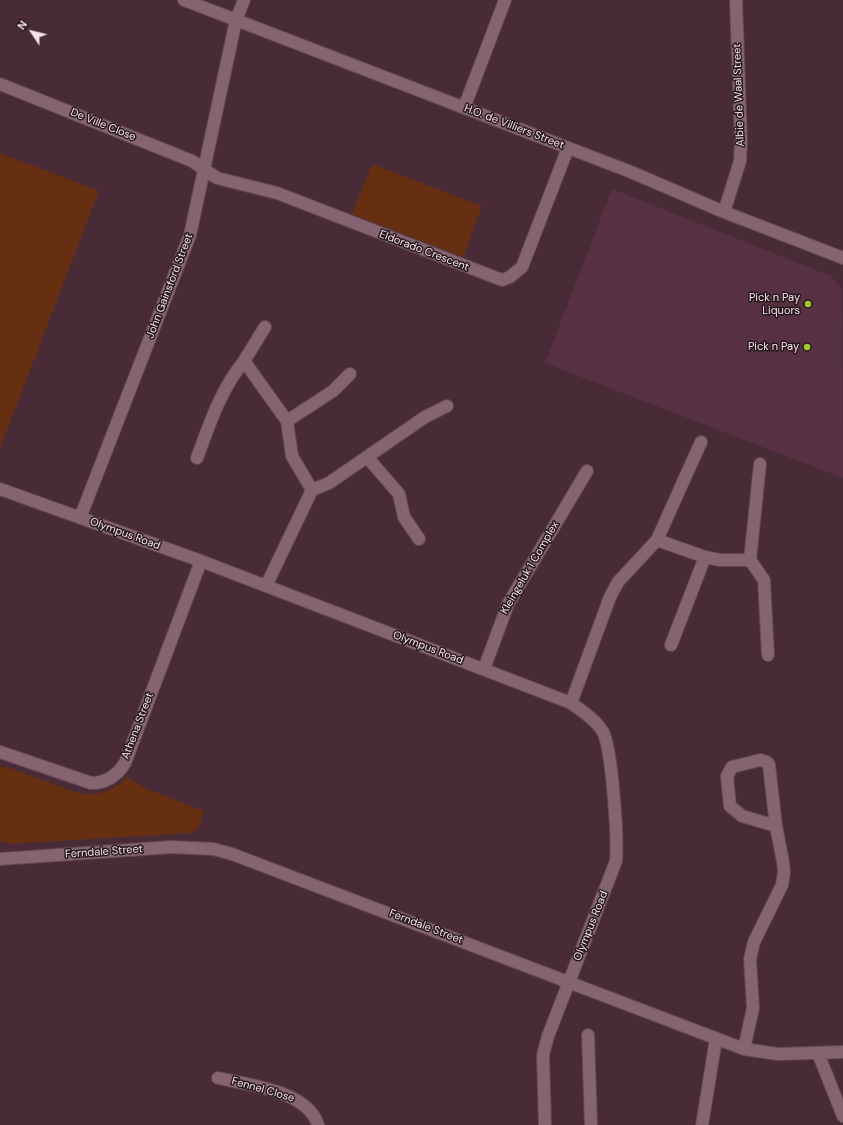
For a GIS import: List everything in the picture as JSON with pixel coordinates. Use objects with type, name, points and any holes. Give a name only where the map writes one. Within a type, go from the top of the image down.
[{"type":"street","name":"H.O. de Villiers Street","points":[[184,0],[631,172],[724,212],[843,258]]},
{"type":"street","name":"John Gainsford Street","points":[[80,518],[190,235],[236,20],[244,0]]},
{"type":"street","points":[[464,108],[505,0]]},
{"type":"street","name":"Albie de Waal Street","points":[[724,212],[740,161],[741,142],[736,0]]},
{"type":"street","name":"De Ville Close","points":[[0,84],[192,161],[204,169]]},
{"type":"street","name":"Eldorado Crescent","points":[[204,169],[216,178],[277,193],[502,280],[510,277],[522,266],[568,148]]},
{"type":"street","points":[[197,458],[221,395],[230,378],[244,361],[265,327]]},
{"type":"street","points":[[244,361],[287,421],[292,456],[312,490]]},
{"type":"street","points":[[287,421],[333,391],[350,374]]},
{"type":"street","points":[[266,586],[312,490],[329,483],[425,417],[447,406]]},
{"type":"street","points":[[571,703],[610,597],[618,582],[657,540],[701,442]]},
{"type":"street","points":[[367,457],[399,494],[404,517],[419,539]]},
{"type":"street","points":[[760,464],[750,560],[764,580],[768,656]]},
{"type":"street","name":"Kleingeluk 1 Complex","points":[[484,669],[508,604],[587,471]]},
{"type":"street","name":"Olympus Road","points":[[0,490],[201,561],[484,669],[571,703],[593,719],[603,732],[609,763],[616,852],[613,870],[569,982],[553,1018],[543,1055],[545,1125]]},
{"type":"street","points":[[657,540],[705,557],[720,560],[750,560]]},
{"type":"street","points":[[671,645],[705,557]]},
{"type":"street","name":"Athena Street","points":[[0,752],[91,783],[104,781],[120,771],[125,763],[201,561]]},
{"type":"street","points":[[744,1049],[753,1008],[751,951],[782,885],[783,862],[776,826],[770,769],[767,762],[760,760],[732,767],[727,776],[730,806],[742,816],[776,826]]},
{"type":"street","name":"Ferndale Street","points":[[0,859],[172,847],[213,849],[251,859],[744,1049],[778,1054],[843,1052]]},
{"type":"street","points":[[588,1035],[591,1125]]},
{"type":"street","points":[[702,1125],[716,1039]]},
{"type":"street","points":[[818,1053],[843,1116]]},
{"type":"street","name":"Fennel Close","points":[[218,1078],[298,1100],[312,1113],[318,1125]]},
{"type":"shaded area","points":[[0,153],[99,191],[0,448]]},
{"type":"shaded area","points":[[372,164],[482,206],[463,257],[352,214]]},
{"type":"shaded area","points":[[612,189],[831,276],[842,290],[843,478],[545,363]]},
{"type":"shaded area","points":[[0,767],[7,767],[78,793],[85,794],[104,792],[116,786],[127,777],[147,789],[204,811],[198,829],[192,833],[9,844],[0,841]]},
{"type":"place","name":"Pick n Pay Liquors","points":[[808,304]]},
{"type":"place","name":"Pick n Pay","points":[[807,347]]}]
